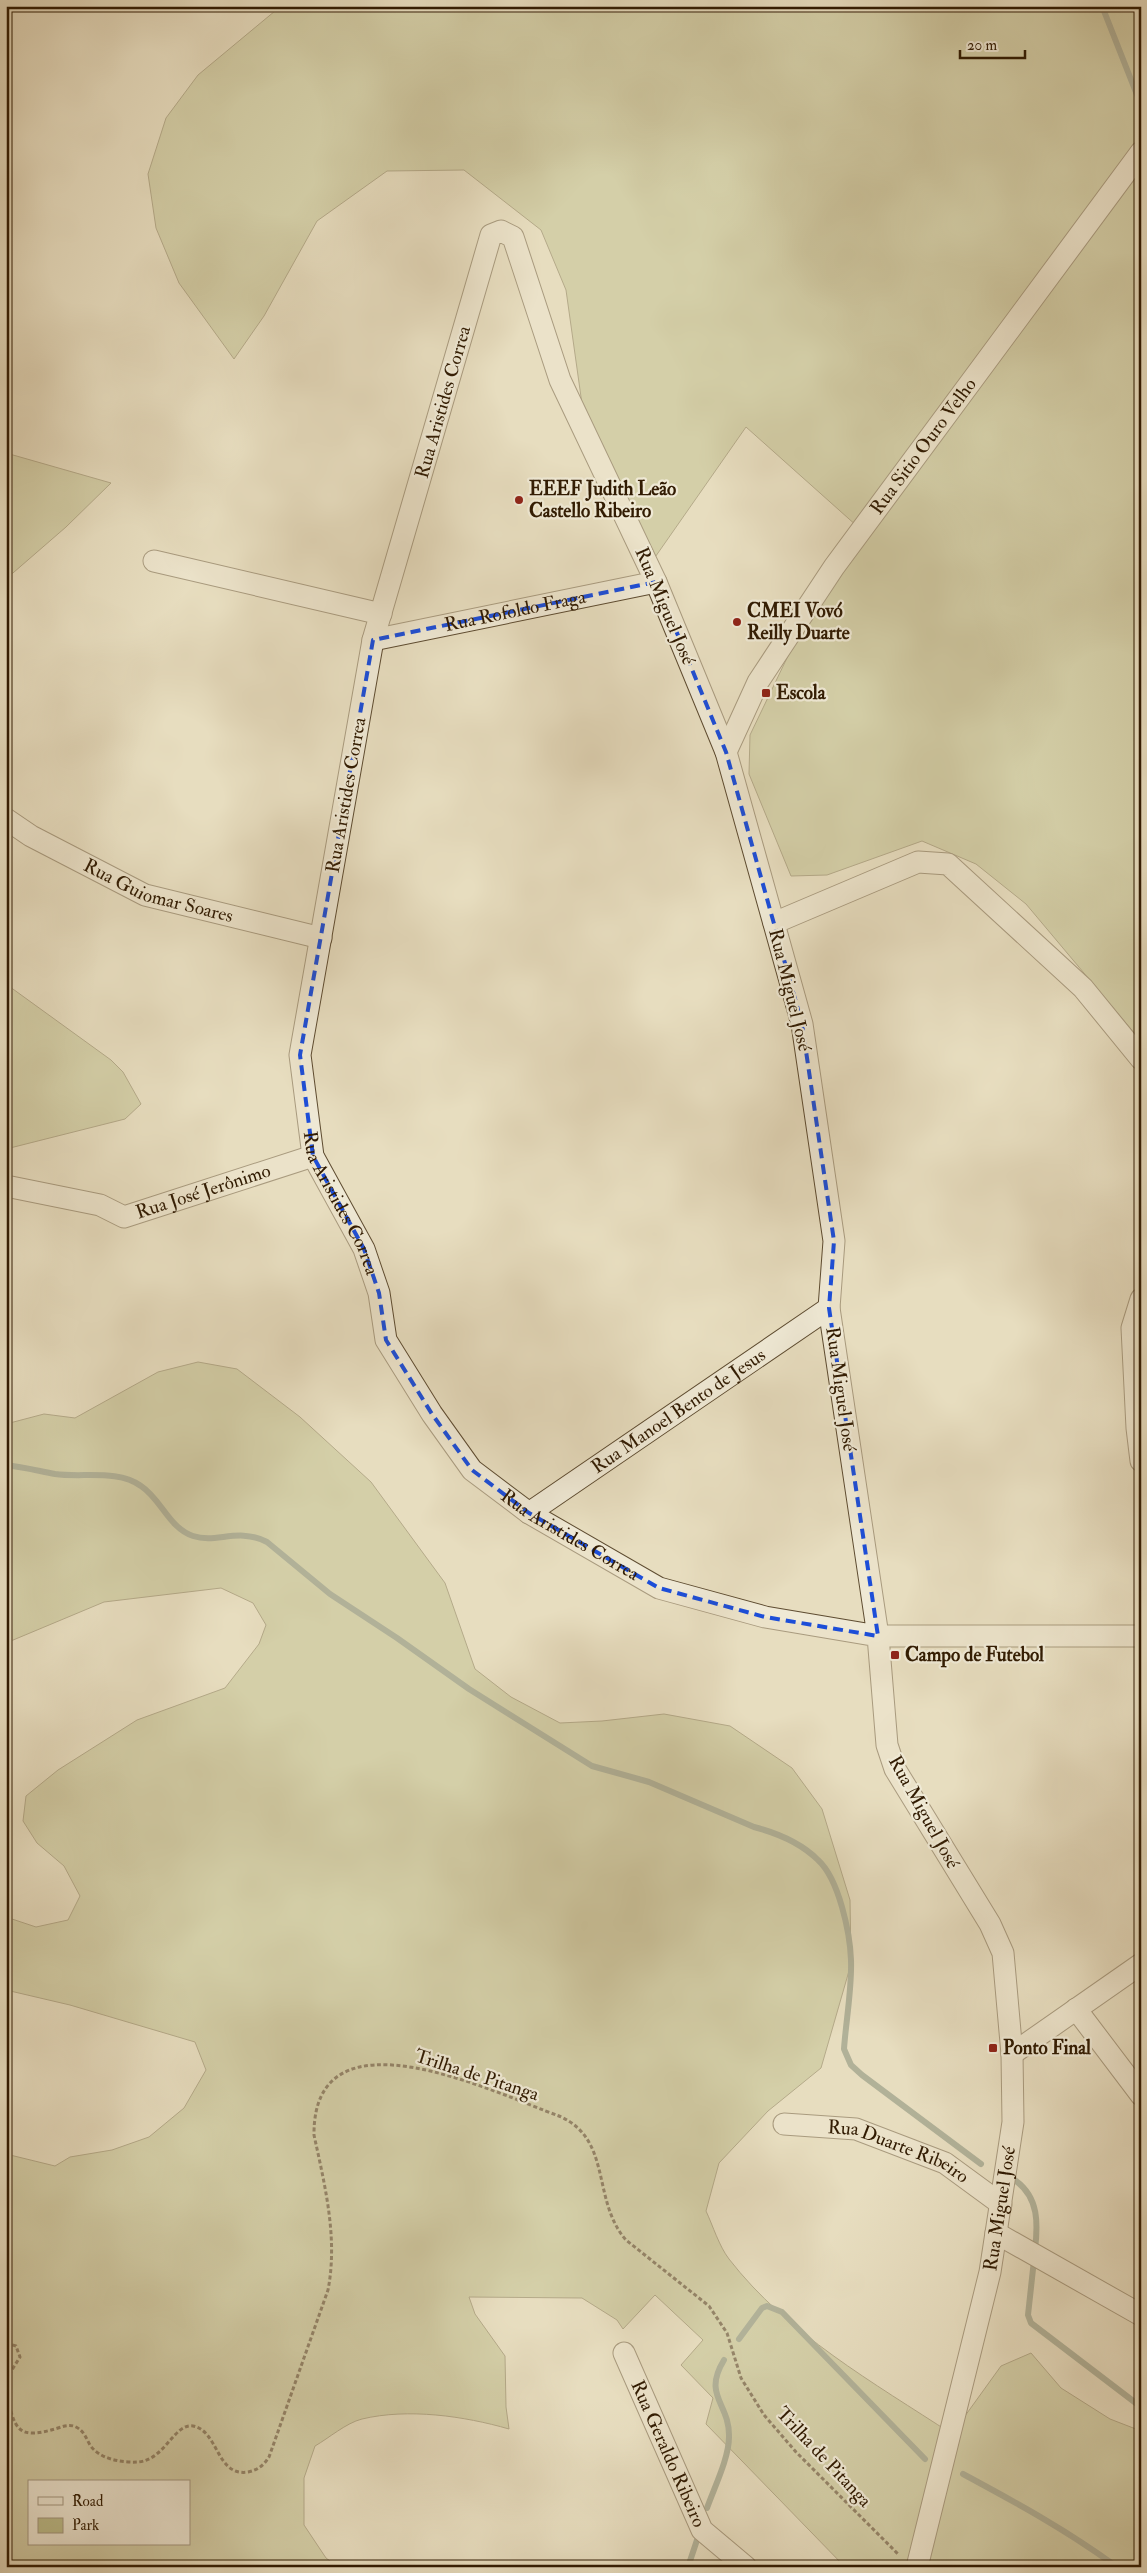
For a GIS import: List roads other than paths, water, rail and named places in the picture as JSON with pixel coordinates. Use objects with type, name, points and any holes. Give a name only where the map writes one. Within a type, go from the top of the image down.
[{"type":"street","name":"Rua Sitio Ouro Velho","points":[[726,752],[758,682],[834,567],[1141,152]]},
{"type":"street","name":"Rua Miguel José","points":[[502,231],[513,237],[560,380],[656,582],[726,752],[802,1024],[833,1231],[829,1308],[878,1636],[887,1745],[895,1769],[990,1924],[1003,1952],[1012,2054],[1013,2122],[1001,2204],[979,2320],[910,2563]]},
{"type":"street","name":"Rua Aristides Correa","points":[[502,231],[491,235],[374,640],[300,1055],[313,1156],[364,1249],[379,1293],[386,1340],[432,1414],[472,1470],[529,1513],[659,1588],[765,1617],[878,1636],[1141,1636]]},
{"type":"street","points":[[154,561],[381,614]]},
{"type":"street","name":"Rua Rofoldo Fraga","points":[[374,640],[656,582]]},
{"type":"street","name":"Rua Guiomar Soares","points":[[6,819],[31,836],[145,895],[321,938]]},
{"type":"street","points":[[774,923],[918,862],[948,864],[1083,988],[1141,1059]]},
{"type":"street","name":"Rua José Jerônimo","points":[[6,1186],[100,1205],[124,1217],[313,1156]]},
{"type":"street","points":[[1141,1299],[1132,1328],[1136,1428],[1141,1461]]},
{"type":"street","name":"Rua Manoel Bento de Jesus","points":[[529,1513],[829,1308]]},
{"type":"street","points":[[1012,2054],[1141,1964]]},
{"type":"street","points":[[1076,2008],[1141,2095]]},
{"type":"street","name":"Rua Duarte Ribeiro","points":[[784,2124],[856,2129],[945,2163],[1001,2204]]},
{"type":"street","points":[[996,2233],[1141,2315]]},
{"type":"street","name":"Rua Geraldo Ribeiro","points":[[624,2353],[702,2530],[746,2567]]},
{"type":"waterway","points":[[1102,6],[1141,105]]},
{"type":"waterway","points":[[6,1465],[55,1474],[100,1475],[122,1478],[141,1486],[154,1498],[178,1527],[193,1536],[202,1538],[246,1536],[267,1542],[330,1594],[469,1689],[592,1766],[649,1782],[754,1827],[780,1835],[804,1848],[818,1860],[832,1880],[846,1922],[851,1971],[844,2049],[851,2065],[981,2164]]},
{"type":"waterway","points":[[1016,2181],[1024,2188],[1033,2203],[1037,2231],[1035,2250]]},
{"type":"waterway","points":[[1034,2260],[1028,2315],[1031,2323],[1141,2407]]},
{"type":"waterway","points":[[739,2339],[762,2308],[767,2306],[782,2312],[925,2459]]},
{"type":"waterway","points":[[707,2508],[724,2463],[729,2437],[726,2416],[716,2391],[718,2372],[724,2360]]},
{"type":"waterway","points":[[963,2474],[1061,2529],[1117,2567]]},
{"type":"waterway","points":[[688,2567],[697,2540]]},
{"type":"place","name":"EEEF Judith Leão Castello Ribeiro","points":[[519,500]]},
{"type":"place","name":"CMEI Vovó Reilly Duarte","points":[[737,622]]},
{"type":"place","name":"Escola","points":[[766,693]]},
{"type":"place","name":"Campo de Futebol","points":[[895,1655]]},
{"type":"place","name":"Ponto Final","points":[[993,2048]]}]
